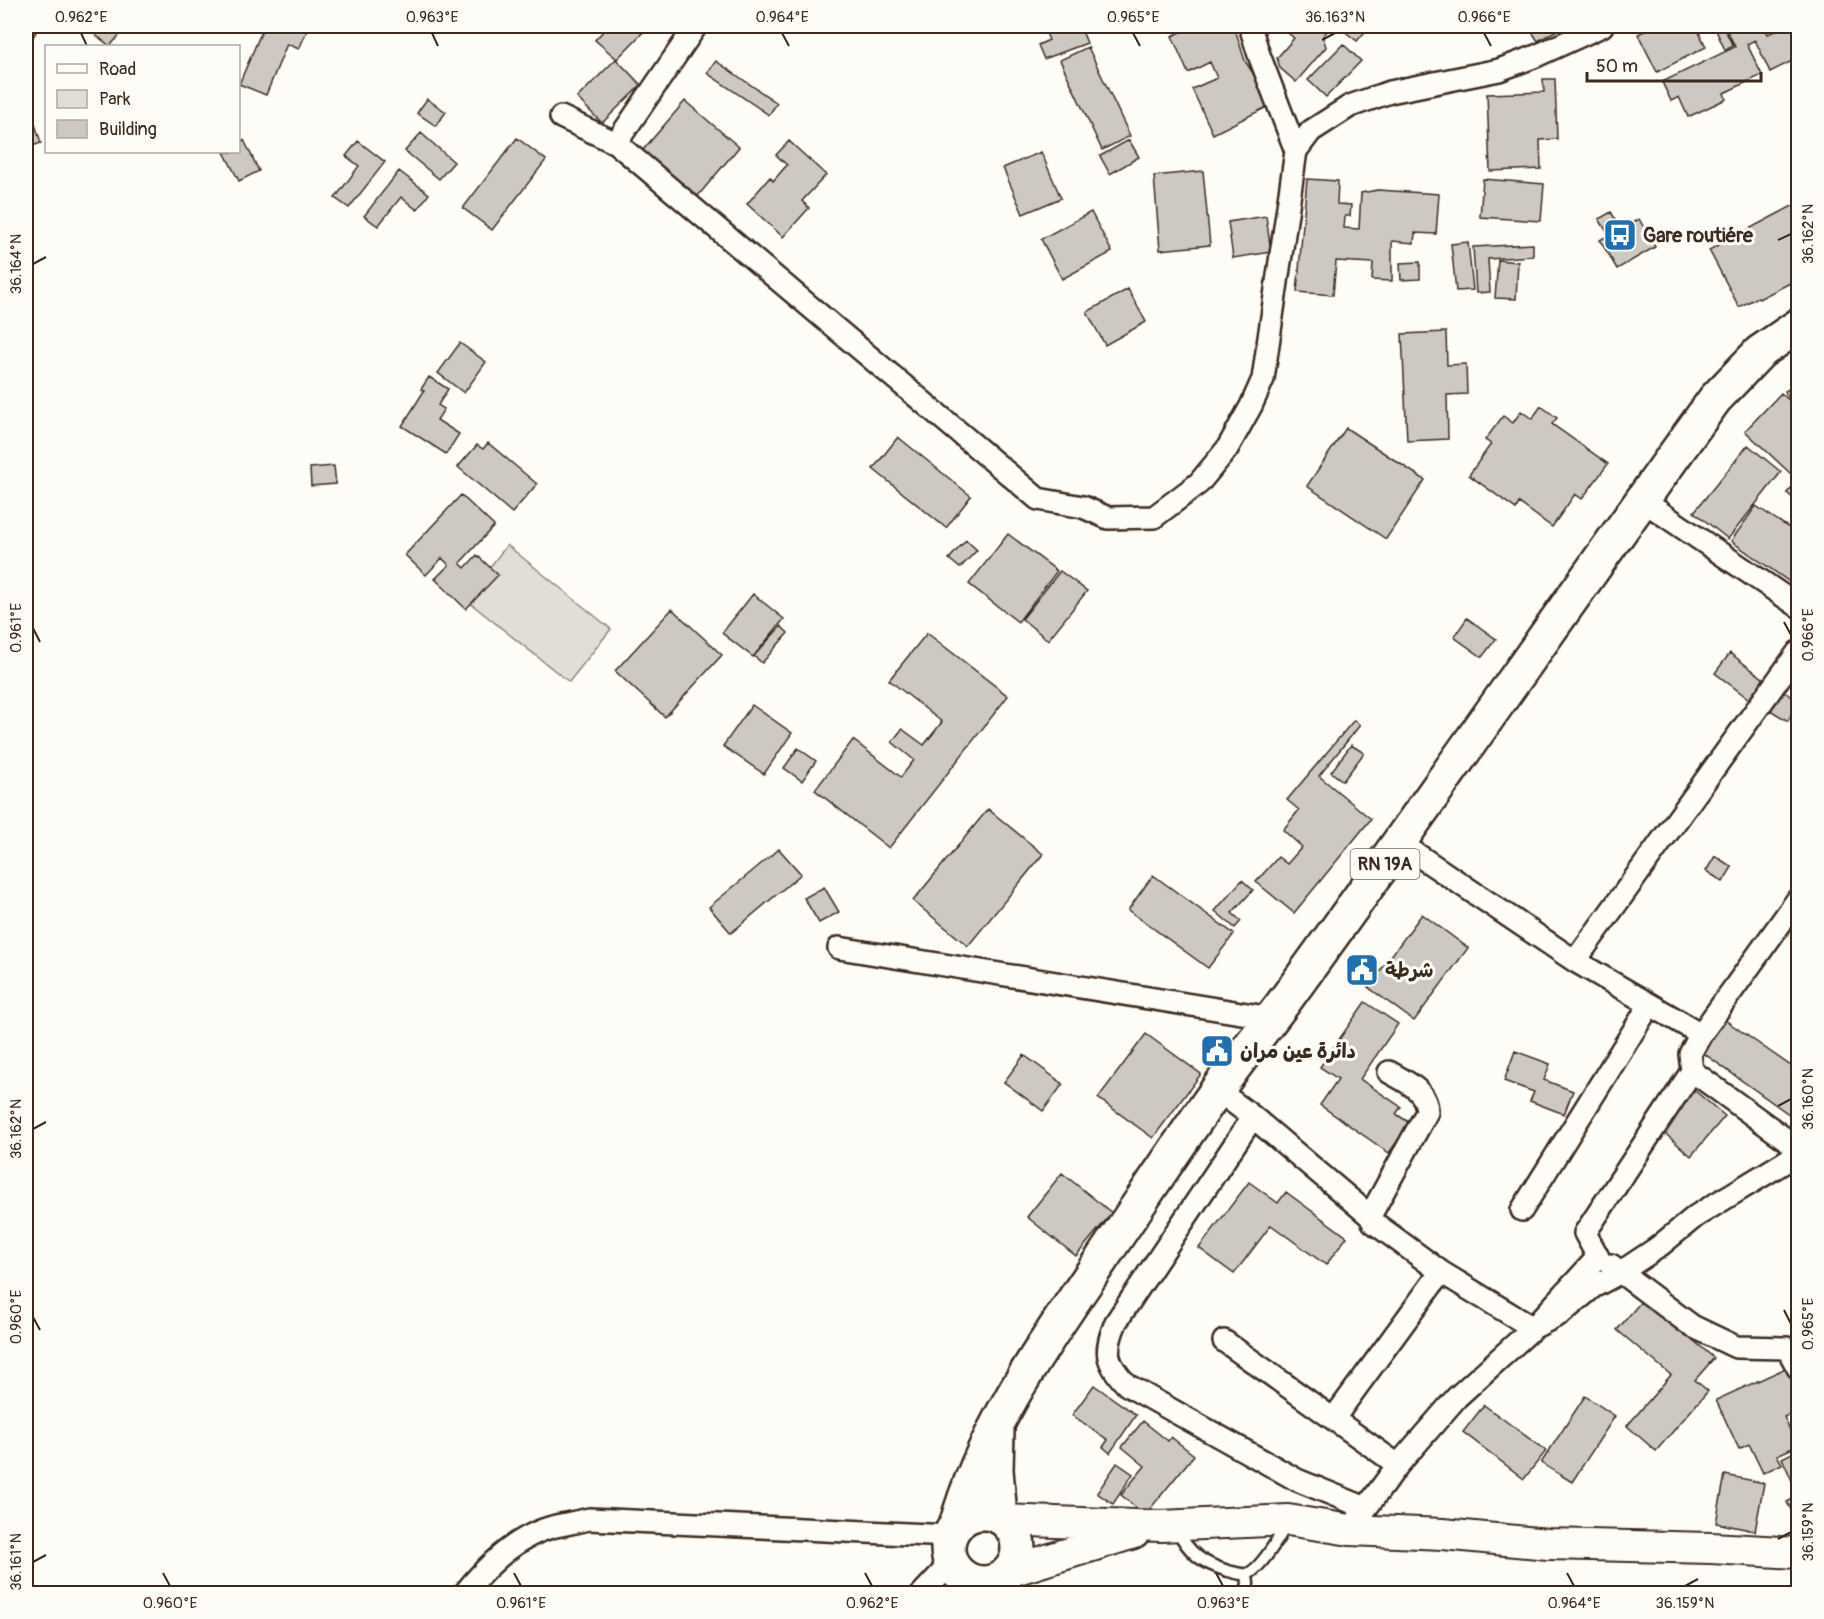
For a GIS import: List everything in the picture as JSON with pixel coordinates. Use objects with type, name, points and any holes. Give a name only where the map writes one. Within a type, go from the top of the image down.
[{"type":"main road","name":"RN 19A","points":[[997,1423],[1055,1328],[1217,1090],[1400,843],[1715,399],[1760,352],[1798,326]]},
{"type":"main road","points":[[997,1423],[996,1470],[1002,1518],[1015,1534],[1017,1544],[1014,1563],[1000,1581]]},
{"type":"main road","points":[[953,1558],[973,1473],[997,1423]]},
{"type":"main road","points":[[953,1558],[965,1517],[978,1513],[1002,1518],[1168,1526],[1358,1519],[1443,1534],[1548,1544],[1711,1548],[1798,1553]]},
{"type":"main road","points":[[953,1558],[971,1581],[1000,1581],[1084,1547],[1168,1526]]},
{"type":"street","points":[[616,143],[696,26]]},
{"type":"street","points":[[561,117],[616,143],[1038,499],[1083,507],[1108,518],[1154,517],[1199,483],[1227,449],[1263,379],[1296,150],[1258,55],[1250,26]]},
{"type":"street","points":[[1296,150],[1311,131],[1350,106],[1390,92],[1499,70],[1602,26]]},
{"type":"street","points":[[1642,500],[1798,606]]},
{"type":"street","points":[[1575,961],[1798,652]]},
{"type":"street","points":[[1400,843],[1575,961],[1649,1006],[1701,1034]]},
{"type":"street","points":[[1798,899],[1701,1034],[1690,1054],[1692,1071],[1585,1233],[1598,1257],[1622,1272],[1692,1326],[1736,1347],[1793,1345],[1798,1368]]},
{"type":"street","points":[[839,948],[1272,1018]]},
{"type":"street","points":[[1522,1210],[1649,1006]]},
{"type":"street","points":[[1692,1071],[1798,1148]]},
{"type":"street","points":[[1370,1216],[1428,1112],[1426,1098],[1420,1091],[1389,1072]]},
{"type":"street","points":[[1217,1090],[1370,1216],[1373,1222],[1441,1272],[1533,1328]]},
{"type":"street","points":[[1252,1117],[1116,1322],[1108,1341],[1108,1356],[1115,1373],[1127,1385],[1298,1480],[1358,1519],[1398,1465],[1457,1397],[1533,1328],[1598,1257]]},
{"type":"street","points":[[1533,1328],[1562,1313],[1593,1287],[1622,1272],[1657,1248],[1696,1216],[1798,1154]]},
{"type":"street","points":[[1334,1418],[1441,1272]]},
{"type":"street","points":[[1224,1341],[1398,1465]]},
{"type":"street","points":[[464,1593],[483,1569],[514,1545],[550,1527],[589,1519],[953,1558]]},
{"type":"street","points":[[922,1593],[953,1558]]},
{"type":"lane","points":[[1168,1526],[1201,1561],[1236,1573],[1247,1574],[1257,1566],[1277,1542],[1288,1520]]},
{"type":"lane","points":[[1245,1593],[1248,1584],[1247,1574]]},
{"type":"green space","points":[[507,545],[611,629],[569,682],[465,599]]},
{"type":"building","points":[[26,26],[36,32],[26,48]]},
{"type":"building","points":[[93,26],[127,26],[111,45],[89,30]]},
{"type":"building","points":[[264,26],[309,26],[299,49],[287,44],[266,95],[240,84]]},
{"type":"building","points":[[608,26],[649,26],[617,59],[595,40]]},
{"type":"building","points":[[1043,26],[1080,26],[1087,43],[1044,59],[1038,45],[1049,40]]},
{"type":"building","points":[[1195,26],[1234,26],[1245,61],[1273,104],[1213,134],[1192,89],[1217,78],[1210,62],[1188,73],[1172,36]]},
{"type":"building","points":[[1279,26],[1332,26],[1323,36],[1326,47],[1296,82],[1280,68],[1277,58],[1294,38]]},
{"type":"building","points":[[1338,26],[1370,26],[1357,41]]},
{"type":"building","points":[[1528,26],[1564,26],[1538,41]]},
{"type":"building","points":[[1655,26],[1696,26],[1706,47],[1657,72],[1638,34]]},
{"type":"building","points":[[1714,26],[1723,26],[1733,46],[1725,50]]},
{"type":"building","points":[[1725,26],[1764,26],[1768,34],[1786,26],[1798,26],[1798,58],[1770,72],[1755,40],[1747,44],[1762,75],[1724,93],[1726,99],[1688,117],[1679,97],[1671,101],[1662,82],[1735,47]]},
{"type":"building","points":[[1343,44],[1361,61],[1326,97],[1308,80]]},
{"type":"building","points":[[1088,47],[1130,136],[1102,150],[1060,60]]},
{"type":"building","points":[[616,59],[641,85],[602,123],[577,98]]},
{"type":"building","points":[[716,61],[777,103],[769,115],[707,73]]},
{"type":"building","points":[[1543,79],[1555,79],[1557,139],[1540,140],[1541,169],[1490,171],[1487,94],[1544,92]]},
{"type":"building","points":[[427,99],[446,112],[436,126],[417,113]]},
{"type":"building","points":[[685,101],[739,147],[697,197],[642,151]]},
{"type":"building","points":[[28,102],[41,143],[26,148],[26,103]]},
{"type":"building","points":[[421,133],[454,162],[439,179],[405,151]]},
{"type":"building","points":[[517,138],[546,160],[492,230],[463,208]]},
{"type":"building","points":[[244,140],[259,171],[239,181],[225,153],[240,153],[240,142]]},
{"type":"building","points":[[1129,140],[1139,157],[1110,174],[1100,156]]},
{"type":"building","points":[[358,141],[385,162],[349,208],[335,198],[359,166],[346,156]]},
{"type":"building","points":[[789,141],[826,175],[802,201],[809,208],[783,237],[747,204],[770,177],[773,181],[787,165],[776,155]]},
{"type":"building","points":[[1041,152],[1061,198],[1023,214],[1003,168]]},
{"type":"building","points":[[399,171],[429,194],[417,210],[401,197],[378,226],[364,216]]},
{"type":"building","points":[[1203,171],[1210,245],[1160,250],[1154,176]]},
{"type":"building","points":[[1307,179],[1338,181],[1337,204],[1351,205],[1350,216],[1345,216],[1344,228],[1359,229],[1361,193],[1378,190],[1439,194],[1436,234],[1415,233],[1414,243],[1392,241],[1392,281],[1372,280],[1373,263],[1336,261],[1333,295],[1297,292]]},
{"type":"building","points":[[1483,179],[1544,184],[1541,221],[1480,217]]},
{"type":"building","points":[[1798,203],[1798,279],[1739,307],[1709,250]]},
{"type":"building","points":[[1091,212],[1112,252],[1062,279],[1041,239]]},
{"type":"building","points":[[1611,212],[1621,229],[1639,219],[1655,247],[1617,269],[1600,240],[1609,235],[1599,219]]},
{"type":"building","points":[[1266,216],[1271,252],[1233,258],[1228,222]]},
{"type":"building","points":[[1468,242],[1473,290],[1456,291],[1451,244]]},
{"type":"building","points":[[1533,244],[1533,256],[1488,259],[1490,292],[1476,293],[1473,247]]},
{"type":"building","points":[[1498,260],[1518,262],[1516,299],[1495,298]]},
{"type":"building","points":[[1420,262],[1420,279],[1401,280],[1400,263]]},
{"type":"building","points":[[1128,289],[1146,322],[1105,345],[1087,312]]},
{"type":"building","points":[[1446,332],[1447,365],[1466,364],[1467,394],[1447,395],[1448,439],[1407,441],[1402,334]]},
{"type":"building","points":[[460,343],[486,362],[464,393],[438,373]]},
{"type":"building","points":[[429,377],[448,389],[438,405],[444,409],[437,420],[459,434],[446,454],[402,426],[424,391],[421,389]]},
{"type":"building","points":[[1798,384],[1798,466],[1791,474],[1745,431],[1781,393],[1791,402],[1785,391]]},
{"type":"building","points":[[1541,406],[1557,418],[1552,424],[1608,464],[1582,499],[1575,494],[1552,527],[1519,503],[1516,509],[1469,475],[1491,444],[1485,440],[1503,416],[1513,423],[1521,411],[1532,419]]},
{"type":"building","points":[[1346,428],[1425,480],[1386,539],[1307,486]]},
{"type":"building","points":[[898,437],[971,496],[946,528],[873,469]]},
{"type":"building","points":[[488,443],[537,484],[512,513],[458,467],[477,445],[483,449]]},
{"type":"building","points":[[1748,445],[1781,472],[1728,539],[1694,512]]},
{"type":"building","points":[[334,466],[336,484],[311,486],[310,468]]},
{"type":"building","points":[[1798,480],[1798,503],[1787,493]]},
{"type":"building","points":[[461,495],[494,526],[460,563],[465,568],[477,555],[498,575],[466,609],[435,579],[449,565],[442,558],[426,575],[405,555]]},
{"type":"building","points":[[1756,506],[1798,534],[1798,573],[1791,583],[1731,541]]},
{"type":"building","points":[[1008,534],[1057,571],[1018,622],[969,584]]},
{"type":"building","points":[[966,540],[977,550],[960,568],[949,559]]},
{"type":"building","points":[[1060,571],[1087,591],[1048,640],[1022,619]]},
{"type":"building","points":[[753,594],[784,619],[753,657],[722,633]]},
{"type":"building","points":[[672,609],[722,655],[665,717],[615,671]]},
{"type":"building","points":[[1467,618],[1496,639],[1482,657],[1454,637]]},
{"type":"building","points":[[781,626],[788,633],[762,663],[754,656]]},
{"type":"building","points":[[927,633],[1008,696],[889,848],[815,790],[853,740],[901,777],[914,760],[892,742],[902,729],[924,745],[942,722],[889,680]]},
{"type":"building","points":[[1730,653],[1764,679],[1749,699],[1715,673]]},
{"type":"building","points":[[1783,691],[1798,701],[1788,721],[1770,710]]},
{"type":"building","points":[[752,705],[792,733],[764,774],[723,746]]},
{"type":"building","points":[[1354,720],[1360,725],[1319,776],[1371,819],[1294,913],[1256,882],[1278,857],[1287,864],[1302,847],[1283,830],[1299,810],[1287,800]]},
{"type":"building","points":[[1351,745],[1364,753],[1343,781],[1331,772]]},
{"type":"building","points":[[798,748],[816,761],[802,781],[784,768]]},
{"type":"building","points":[[988,809],[1043,854],[968,946],[913,901]]},
{"type":"building","points":[[779,849],[801,874],[731,933],[709,907]]},
{"type":"building","points":[[1715,856],[1732,867],[1723,882],[1706,871]]},
{"type":"building","points":[[1153,875],[1234,934],[1208,968],[1128,910]]},
{"type":"building","points":[[1242,880],[1253,890],[1232,913],[1241,921],[1235,928],[1215,911]]},
{"type":"building","points":[[824,887],[839,912],[819,923],[804,898]]},
{"type":"building","points":[[1422,914],[1468,948],[1414,1021],[1368,987]]},
{"type":"building","points":[[1365,1002],[1398,1024],[1360,1079],[1401,1107],[1396,1114],[1410,1123],[1389,1153],[1320,1105],[1338,1079],[1320,1067]]},
{"type":"building","points":[[1725,1020],[1798,1071],[1798,1104],[1790,1115],[1702,1052]]},
{"type":"building","points":[[1146,1034],[1201,1074],[1153,1138],[1098,1098]]},
{"type":"building","points":[[1515,1051],[1550,1064],[1544,1080],[1573,1091],[1564,1114],[1530,1101],[1534,1092],[1504,1081]]},
{"type":"building","points":[[1024,1055],[1063,1084],[1043,1111],[1004,1082]]},
{"type":"building","points":[[1694,1090],[1725,1116],[1691,1156],[1661,1130]]},
{"type":"building","points":[[1062,1173],[1112,1213],[1076,1256],[1027,1217]]},
{"type":"building","points":[[1249,1182],[1278,1203],[1286,1192],[1347,1237],[1326,1265],[1271,1225],[1234,1274],[1199,1248]]},
{"type":"building","points":[[1644,1298],[1714,1358],[1695,1380],[1708,1391],[1656,1451],[1627,1426],[1671,1375],[1617,1330]]},
{"type":"building","points":[[1786,1368],[1798,1396],[1798,1411],[1784,1417],[1797,1446],[1777,1455],[1782,1464],[1763,1473],[1749,1444],[1739,1449],[1716,1400]]},
{"type":"building","points":[[1094,1385],[1136,1415],[1110,1453],[1103,1447],[1108,1440],[1072,1415]]},
{"type":"building","points":[[1585,1396],[1615,1416],[1572,1482],[1541,1463]]},
{"type":"building","points":[[1484,1405],[1546,1451],[1524,1479],[1463,1432]]},
{"type":"building","points":[[1143,1421],[1168,1441],[1171,1437],[1194,1455],[1145,1515],[1121,1495],[1145,1466],[1122,1447]]},
{"type":"building","points":[[1798,1450],[1798,1494],[1782,1458]]},
{"type":"building","points":[[1117,1463],[1133,1474],[1113,1504],[1097,1493]]},
{"type":"building","points":[[1725,1475],[1764,1483],[1755,1531],[1716,1523]]},
{"type":"building","points":[[1798,1496],[1798,1511],[1793,1514],[1787,1502]]},
{"type":"place","name":"Gare routiére","points":[[1620,235]]},
{"type":"place","name":"شرطة","points":[[1362,970]]},
{"type":"place","name":"دائرة عين مران","points":[[1217,1051]]}]
